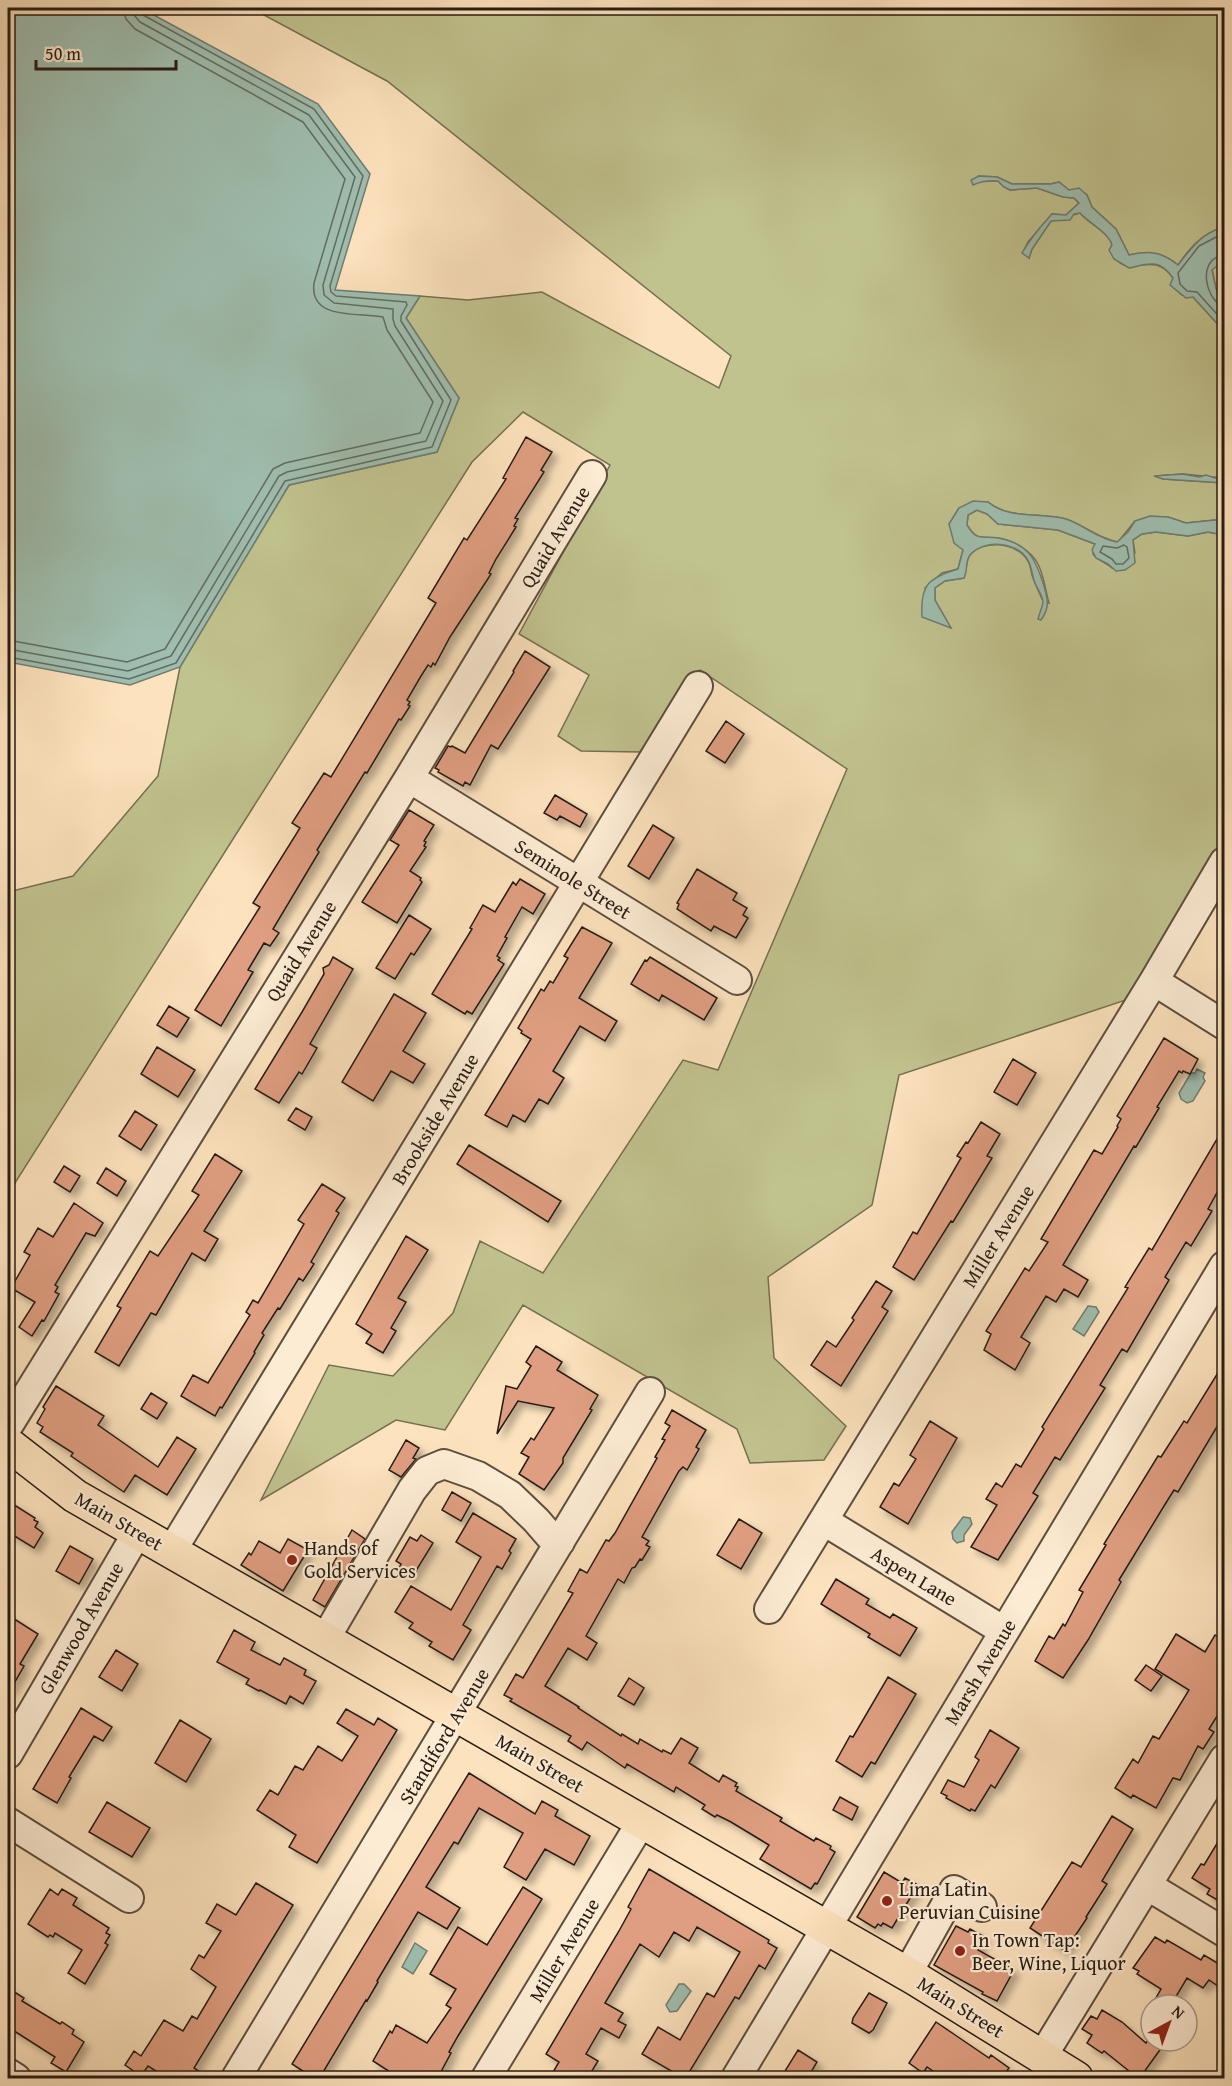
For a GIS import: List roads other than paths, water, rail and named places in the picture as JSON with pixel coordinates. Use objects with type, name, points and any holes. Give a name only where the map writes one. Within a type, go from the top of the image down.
[{"type":"main road","name":"Main Street","points":[[8,1444],[75,1496],[137,1533],[907,1974],[1076,2079]]},
{"type":"street","name":"Quaid Avenue","points":[[8,1426],[409,778],[592,475]]},
{"type":"street","name":"Brookside Avenue","points":[[171,1552],[698,686]]},
{"type":"street","name":"Seminole Street","points":[[409,778],[737,980]]},
{"type":"street","name":"Miller Avenue","points":[[769,1610],[1154,981],[1224,862]]},
{"type":"street","points":[[1154,981],[1224,1025]]},
{"type":"street","name":"Marsh Avenue","points":[[735,2079],[1224,1266]]},
{"type":"street","name":"Standiford Avenue","points":[[236,2079],[650,1392]]},
{"type":"street","points":[[325,1639],[412,1490],[427,1471],[444,1464],[478,1476],[510,1496],[549,1535],[561,1542]]},
{"type":"street","name":"Aspen Lane","points":[[824,1521],[1004,1631]]},
{"type":"street","name":"Glenwood Avenue","points":[[8,1754],[137,1533]]},
{"type":"street","points":[[1041,2057],[1224,1759]]},
{"type":"street","name":"Miller Avenue","points":[[486,2079],[642,1821]]},
{"type":"street","points":[[8,1822],[129,1898]]},
{"type":"street","points":[[1148,1886],[1224,1932]]},
{"type":"street","points":[[907,1974],[954,1890],[982,1907]]},
{"type":"street","points":[[8,2073],[16,2079]]},
{"type":"water","points":[[8,8],[141,8],[318,104],[370,174],[335,290],[420,296],[406,318],[459,398],[437,452],[289,485],[180,667],[130,685],[8,662]]},
{"type":"water","points":[[979,176],[997,177],[1012,184],[1059,182],[1069,190],[1079,188],[1087,195],[1092,207],[1116,229],[1129,255],[1155,253],[1167,257],[1178,265],[1203,237],[1224,227],[1224,260],[1212,270],[1216,289],[1224,303],[1224,331],[1193,297],[1186,298],[1170,285],[1173,278],[1163,267],[1153,264],[1129,268],[1114,259],[1109,250],[1112,245],[1107,236],[1080,213],[1074,214],[1070,220],[1051,221],[1032,249],[1029,258],[1022,253],[1052,214],[1066,215],[1079,203],[1074,198],[1063,197],[1037,188],[1010,190],[998,181],[985,181],[973,185],[971,180]]},
{"type":"water","points":[[1183,474],[1224,478],[1224,483],[1163,479],[1154,476]]},
{"type":"water","points":[[973,501],[988,502],[996,508],[1015,513],[1066,519],[1117,542],[1128,532],[1135,521],[1150,516],[1168,517],[1186,523],[1224,521],[1224,535],[1208,532],[1188,536],[1156,532],[1142,534],[1133,540],[1135,563],[1125,570],[1116,571],[1096,558],[1092,550],[1095,544],[1058,530],[998,524],[987,514],[977,510],[968,515],[967,525],[971,531],[977,536],[1008,540],[1024,548],[1034,560],[1041,576],[1047,607],[1041,620],[1038,619],[1043,601],[1042,596],[1028,560],[1023,554],[1000,544],[983,546],[970,555],[964,578],[945,581],[935,588],[935,600],[951,628],[922,617],[923,597],[928,584],[933,580],[958,569],[963,550],[954,543],[949,524],[959,508]]},
{"type":"water","points":[[1197,1069],[1205,1073],[1203,1077],[1205,1081],[1193,1101],[1187,1103],[1181,1099],[1179,1093],[1191,1073],[1195,1073]]},
{"type":"water","points":[[1088,1306],[1096,1307],[1099,1312],[1084,1336],[1073,1329]]},
{"type":"water","points":[[963,1517],[970,1518],[972,1524],[964,1535],[964,1541],[957,1543],[953,1539],[952,1532]]},
{"type":"water","points":[[415,1943],[427,1951],[413,1974],[402,1967]]},
{"type":"water","points":[[679,1984],[684,1984],[691,1991],[677,2011],[670,2012],[666,2005]]},
{"type":"place","name":"Hands of Gold Services","points":[[292,1560]]},
{"type":"place","name":"Lima Latin Peruvian Cuisine","points":[[887,1901]]},
{"type":"place","name":"In Town Tap: Beer, Wine, Liquor","points":[[960,1951]]}]
